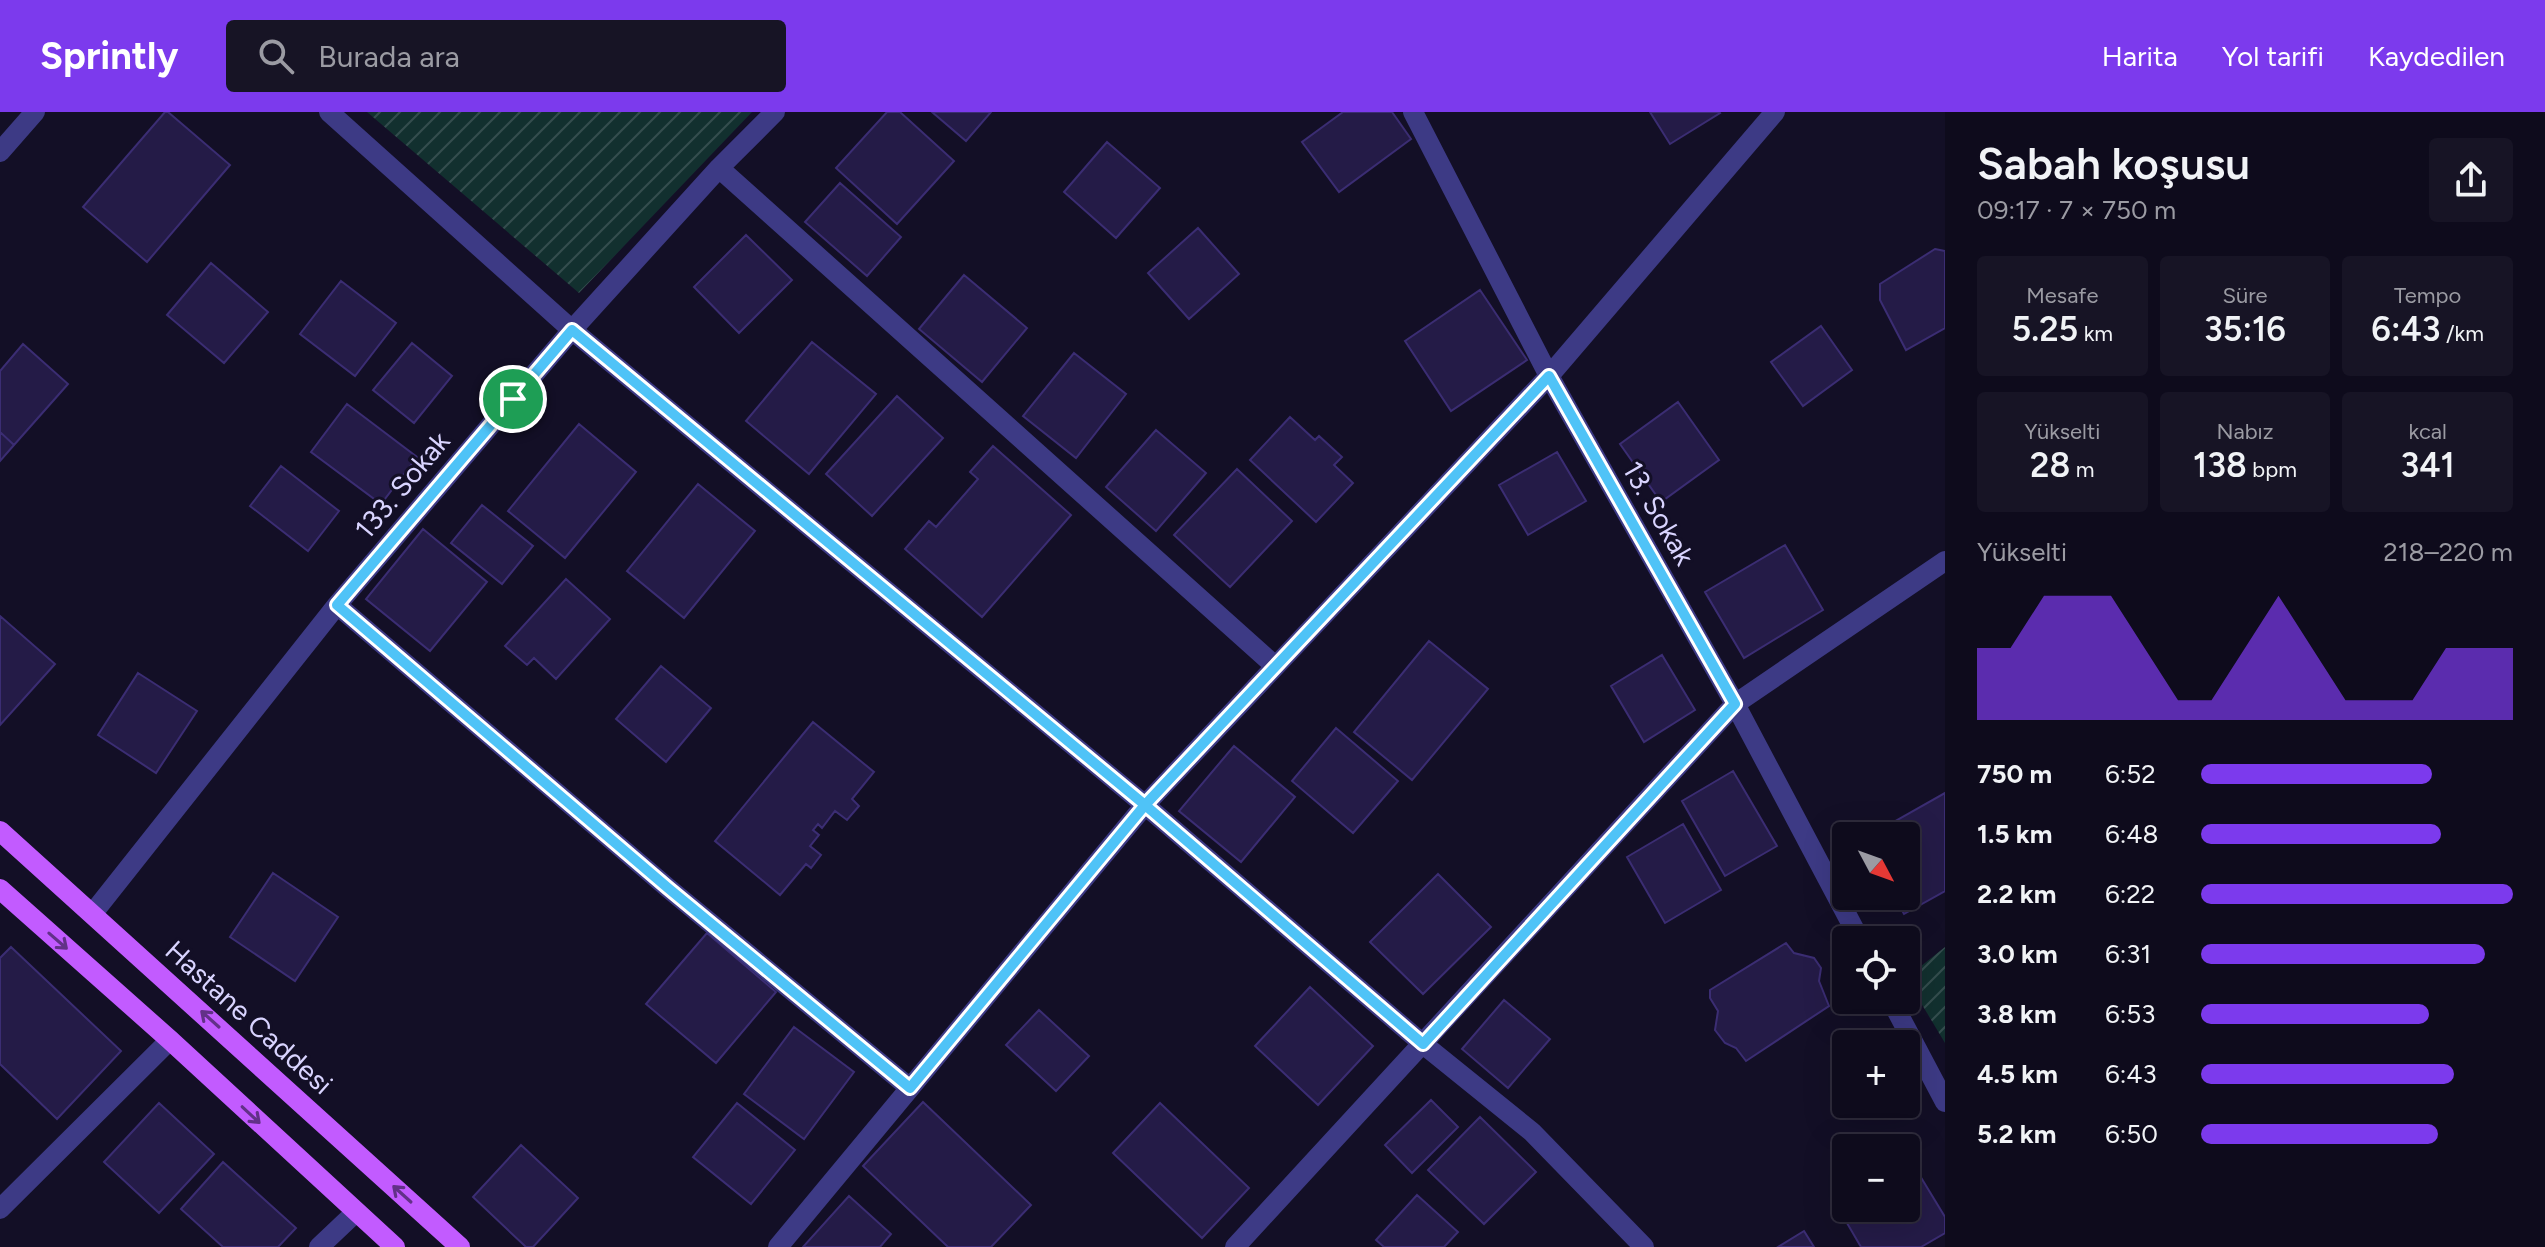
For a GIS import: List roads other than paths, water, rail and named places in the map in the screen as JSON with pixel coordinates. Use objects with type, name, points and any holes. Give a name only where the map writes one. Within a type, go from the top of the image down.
[{"type":"main road","name":"Hastane Caddesi","points":[[0,831],[460,1247]]},
{"type":"main road","points":[[0,889],[395,1247]]},
{"type":"street","points":[[0,152],[35,112]]},
{"type":"street","points":[[329,112],[572,330],[1145,805],[1423,1044],[1532,1132],[1644,1247]]},
{"type":"street","name":"133. Sokak","points":[[93,913],[337,605],[572,330],[719,168],[775,112]]},
{"type":"street","name":"13. Sokak","points":[[1413,112],[1549,376],[1735,704],[1853,926]]},
{"type":"street","points":[[778,1247],[1145,805],[1549,376],[1775,112]]},
{"type":"street","points":[[719,168],[1274,665]]},
{"type":"street","points":[[1235,1247],[1735,704],[1945,561]]},
{"type":"street","points":[[337,605],[668,888],[910,1088]]},
{"type":"street","points":[[1898,1014],[1945,1102]]},
{"type":"street","points":[[0,1209],[170,1040]]},
{"type":"street","points":[[319,1247],[356,1212]]}]
